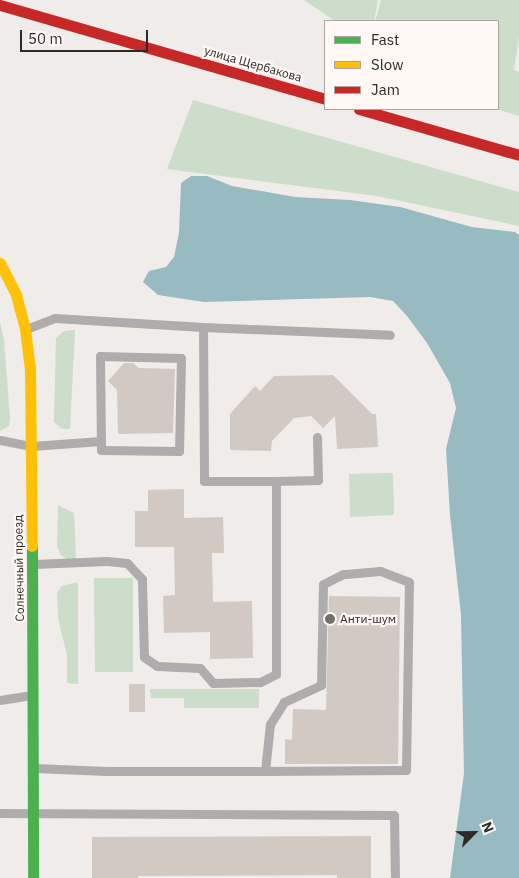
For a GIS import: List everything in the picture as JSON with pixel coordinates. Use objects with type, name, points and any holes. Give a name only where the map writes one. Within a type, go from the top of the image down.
[{"type":"street","name":"улица Щербакова","points":[[0,5],[324,99]]},
{"type":"street","points":[[363,110],[519,154]]},
{"type":"street","name":"Солнечный проезд","points":[[0,263],[16,295],[25,329],[30,368],[34,694],[33,878]]},
{"type":"lane","points":[[25,329],[55,318],[390,335]]},
{"type":"lane","points":[[203,327],[204,481],[276,482],[318,480],[317,437]]},
{"type":"lane","points":[[100,356],[180,358],[179,451],[101,450],[101,441],[100,356]]},
{"type":"lane","points":[[0,440],[32,446],[101,441]]},
{"type":"lane","points":[[33,564],[107,561],[127,563],[142,579],[144,657],[157,666],[200,668],[213,683],[260,682],[276,674],[276,482]]},
{"type":"lane","points":[[34,768],[107,771],[265,771],[406,770],[408,582],[380,571],[342,574],[323,584],[321,685],[284,702],[270,724],[265,771]]},
{"type":"lane","points":[[0,700],[34,694]]},
{"type":"lane","points":[[0,814],[394,815],[396,878]]},
{"type":"green space","points":[[304,0],[378,0],[374,20],[334,20]]},
{"type":"green space","points":[[381,0],[519,0],[519,37],[514,70],[519,72],[519,116],[499,110],[499,20],[375,20]]},
{"type":"green space","points":[[193,100],[519,192],[519,226],[377,196],[167,169]]},
{"type":"green space","points":[[0,322],[4,340],[10,418],[9,426],[0,431]]},
{"type":"green space","points":[[75,330],[70,429],[62,429],[54,422],[56,338],[64,331]]},
{"type":"green space","points":[[393,473],[394,515],[350,517],[349,474]]},
{"type":"green space","points":[[58,505],[74,513],[76,559],[67,559],[61,555],[57,547]]},
{"type":"green space","points":[[94,578],[133,578],[133,672],[95,672]]},
{"type":"green space","points":[[78,582],[78,684],[67,683],[67,655],[58,618],[57,593],[62,586]]},
{"type":"green space","points":[[150,689],[259,689],[259,708],[184,708],[184,698],[151,698]]},
{"type":"water","points":[[191,176],[207,176],[232,186],[295,197],[350,200],[400,207],[472,227],[515,232],[519,235],[519,878],[450,878],[464,773],[461,615],[450,515],[446,449],[456,408],[450,383],[427,343],[393,301],[370,297],[204,302],[158,295],[143,282],[149,271],[166,267],[174,257],[179,233],[181,183]]},
{"type":"building","points":[[124,363],[133,363],[139,368],[175,369],[173,433],[118,434],[117,390],[108,381]]},
{"type":"building","points":[[333,375],[372,414],[376,414],[378,447],[337,449],[335,416],[323,428],[311,416],[294,418],[272,441],[271,451],[230,450],[230,414],[255,386],[260,391],[274,376]]},
{"type":"building","points":[[184,489],[184,518],[223,517],[224,553],[212,553],[213,602],[252,601],[253,658],[210,659],[210,632],[164,633],[163,596],[175,595],[174,547],[135,547],[135,511],[148,511],[148,490]]},
{"type":"building","points":[[329,596],[400,597],[398,764],[285,764],[285,739],[292,740],[293,709],[326,710]]},
{"type":"building","points":[[129,684],[145,684],[145,712],[129,712]]},
{"type":"building","points":[[371,836],[371,878],[337,878],[337,875],[92,878],[92,837]]},
{"type":"traffic: fast","points":[[32,546],[33,878]]},
{"type":"traffic: slow","points":[[0,263],[16,295],[25,329],[30,368],[32,546]]},
{"type":"traffic: jam","points":[[0,5],[324,99]]},
{"type":"traffic: jam","points":[[362,110],[519,155]]},
{"type":"place","name":"Анти-шум","points":[[330,619]]}]
